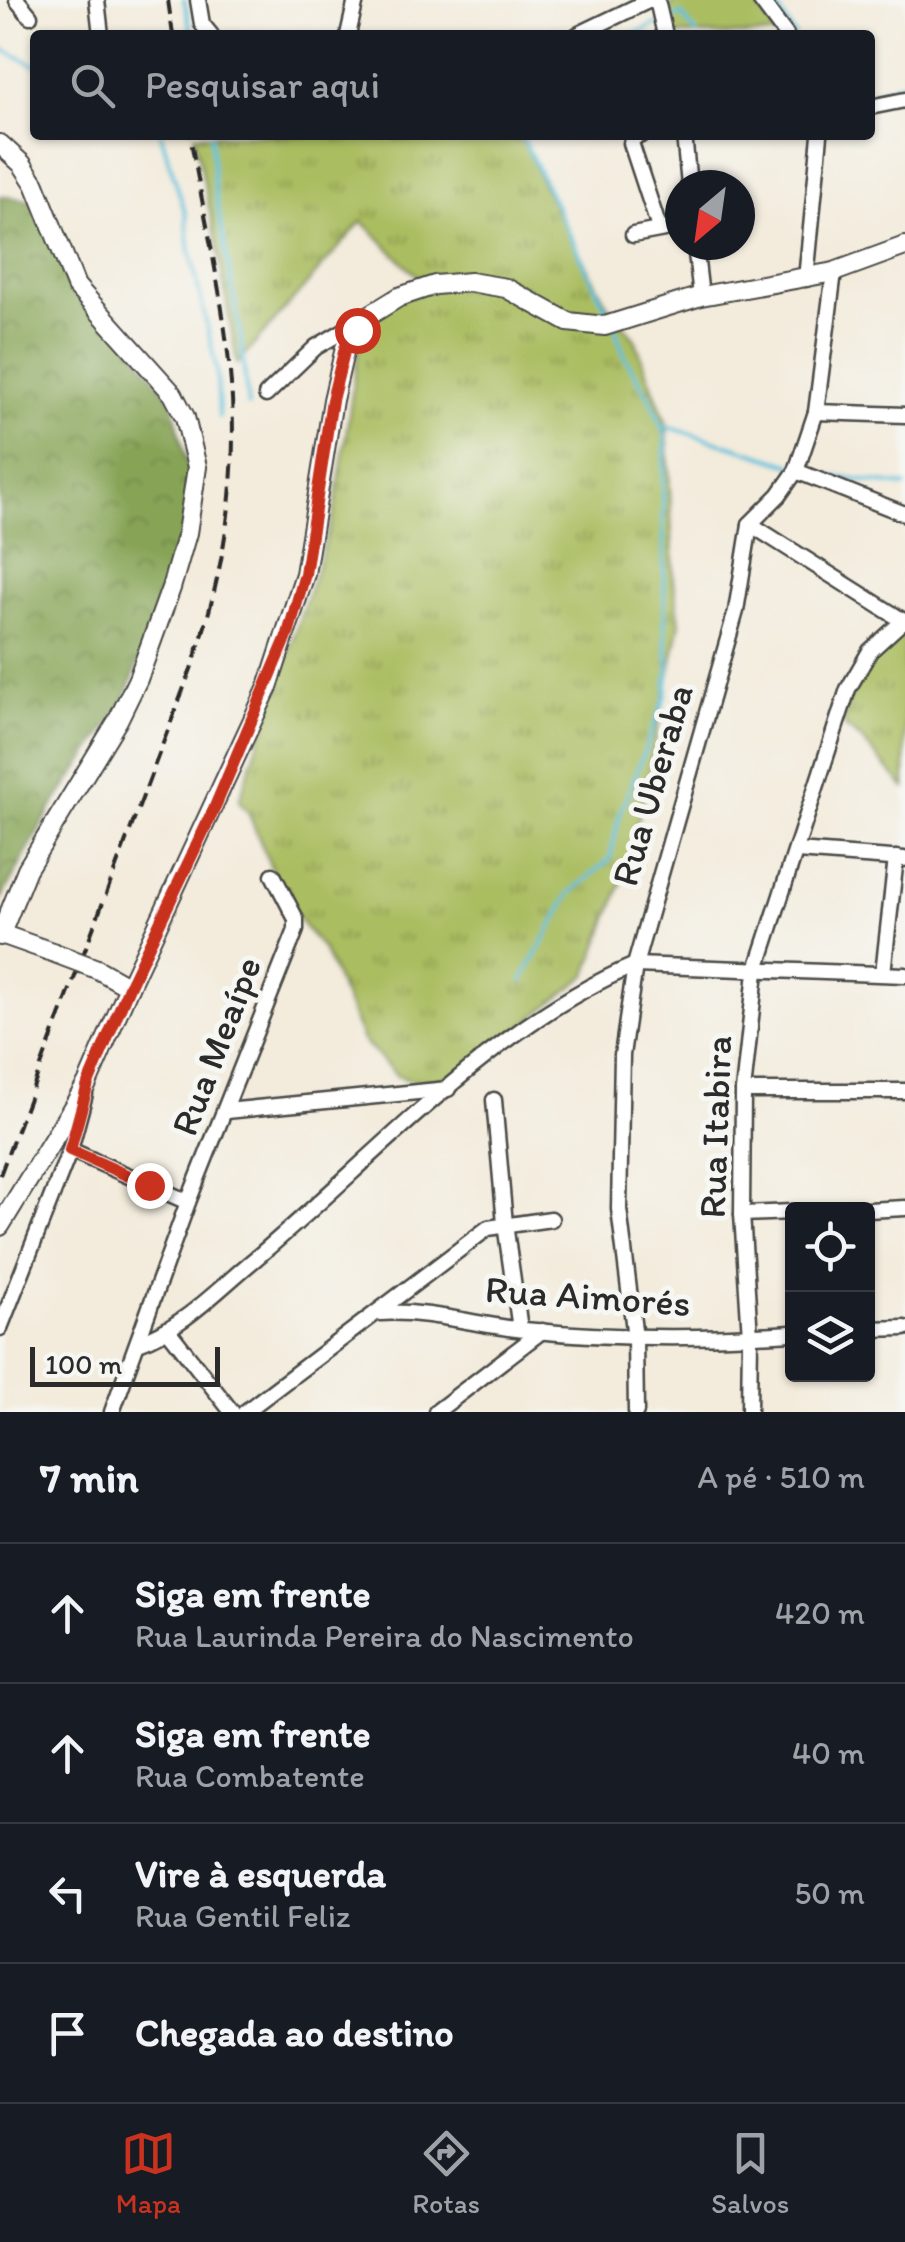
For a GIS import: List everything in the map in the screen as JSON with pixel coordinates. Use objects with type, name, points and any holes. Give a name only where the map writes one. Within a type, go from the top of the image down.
[{"type":"street","points":[[18,0],[30,16]]},
{"type":"street","points":[[97,0],[100,30]]},
{"type":"street","points":[[198,0],[207,30]]},
{"type":"street","points":[[349,30],[356,0]]},
{"type":"street","points":[[589,30],[653,0],[663,30]]},
{"type":"street","points":[[760,0],[782,30]]},
{"type":"street","points":[[875,106],[905,100]]},
{"type":"street","points":[[634,140],[659,228]]},
{"type":"street","points":[[684,140],[687,170]]},
{"type":"street","points":[[806,273],[819,140]]},
{"type":"street","points":[[0,144],[22,164],[35,184],[76,286],[173,394],[185,417],[197,467],[187,533],[138,679],[118,720],[27,869],[0,935],[97,969],[129,987]]},
{"type":"street","points":[[633,235],[665,227]]},
{"type":"street","points":[[266,395],[316,347],[400,298],[435,285],[470,282],[506,288],[568,322],[605,326],[701,296],[806,273],[834,272],[905,246]]},
{"type":"street","points":[[697,260],[701,296]]},
{"type":"street","points":[[834,272],[816,412],[796,471],[750,524],[904,621]]},
{"type":"street","points":[[0,1328],[70,1150],[88,1084],[129,987],[214,809],[288,634],[305,574],[332,400],[345,348],[366,318]]},
{"type":"street","points":[[816,412],[905,415]]},
{"type":"street","points":[[796,471],[905,514]]},
{"type":"street","name":"Rua Uberaba","points":[[636,1412],[635,1338],[619,1209],[622,1055],[635,965],[736,611],[750,524]]},
{"type":"street","name":"Rua Itabira","points":[[749,1412],[750,1336],[742,1214],[743,1091],[756,972],[848,688],[870,651],[904,621]]},
{"type":"street","points":[[796,851],[901,858],[883,974]]},
{"type":"street","name":"Rua Meaípe","points":[[112,1412],[188,1202],[296,930],[296,919],[272,874]]},
{"type":"street","points":[[138,1343],[168,1330],[304,1218],[448,1089],[549,1010],[635,965],[905,975]]},
{"type":"street","points":[[0,1226],[88,1084]]},
{"type":"street","points":[[226,1111],[448,1089]]},
{"type":"street","points":[[743,1091],[905,1091]]},
{"type":"street","points":[[494,1100],[520,1330]]},
{"type":"street","points":[[70,1150],[188,1202]]},
{"type":"street","points":[[875,1210],[905,1208]]},
{"type":"street","points":[[742,1214],[785,1212]]},
{"type":"street","points":[[245,1412],[488,1228],[551,1219]]},
{"type":"street","name":"Rua Aimorés","points":[[380,1313],[414,1312],[520,1330],[635,1338],[785,1334]]},
{"type":"street","points":[[875,1329],[905,1328]]},
{"type":"street","points":[[168,1330],[232,1412]]},
{"type":"street","points":[[436,1412],[542,1331]]},
{"type":"green space","points":[[675,0],[754,0],[775,30],[671,30],[667,14]]},
{"type":"green space","points":[[195,140],[523,140],[608,306],[635,339],[667,425],[674,581],[680,623],[623,879],[587,975],[458,1077],[412,1081],[397,1076],[363,1040],[324,951],[276,880],[248,812],[239,801],[334,515],[362,325],[381,306],[420,279],[362,221],[237,364]]},
{"type":"green space","points":[[0,196],[36,201],[52,240],[172,401],[197,506],[123,704],[52,807],[0,901]]},
{"type":"green space","points":[[905,620],[905,788],[845,727],[845,714],[856,685]]},
{"type":"waterway","points":[[184,0],[191,30]]},
{"type":"waterway","points":[[772,0],[792,30]]},
{"type":"waterway","points":[[668,20],[681,14],[693,30]]},
{"type":"waterway","points":[[643,30],[659,23]]},
{"type":"waterway","points":[[0,48],[30,63]]},
{"type":"waterway","points":[[875,91],[905,82]]},
{"type":"waterway","points":[[163,140],[186,215],[189,246],[217,371],[219,417]]},
{"type":"waterway","points":[[211,140],[214,186],[240,332],[248,406]]},
{"type":"waterway","points":[[523,140],[611,319]]},
{"type":"waterway","points":[[522,981],[570,893],[610,859],[619,817],[666,695],[666,437],[652,402],[625,357],[615,328]]},
{"type":"waterway","points":[[663,425],[792,465]]},
{"type":"waterway","points":[[825,476],[905,486]]},
{"type":"railway","points":[[168,0],[172,30]]},
{"type":"railway","points":[[0,1175],[191,669],[219,570],[232,468],[232,399],[220,300],[191,140]]},
{"type":"route","points":[[149,1185],[70,1150],[88,1084],[129,987],[214,809],[288,634],[305,574],[332,400],[345,348],[357,330]]}]
